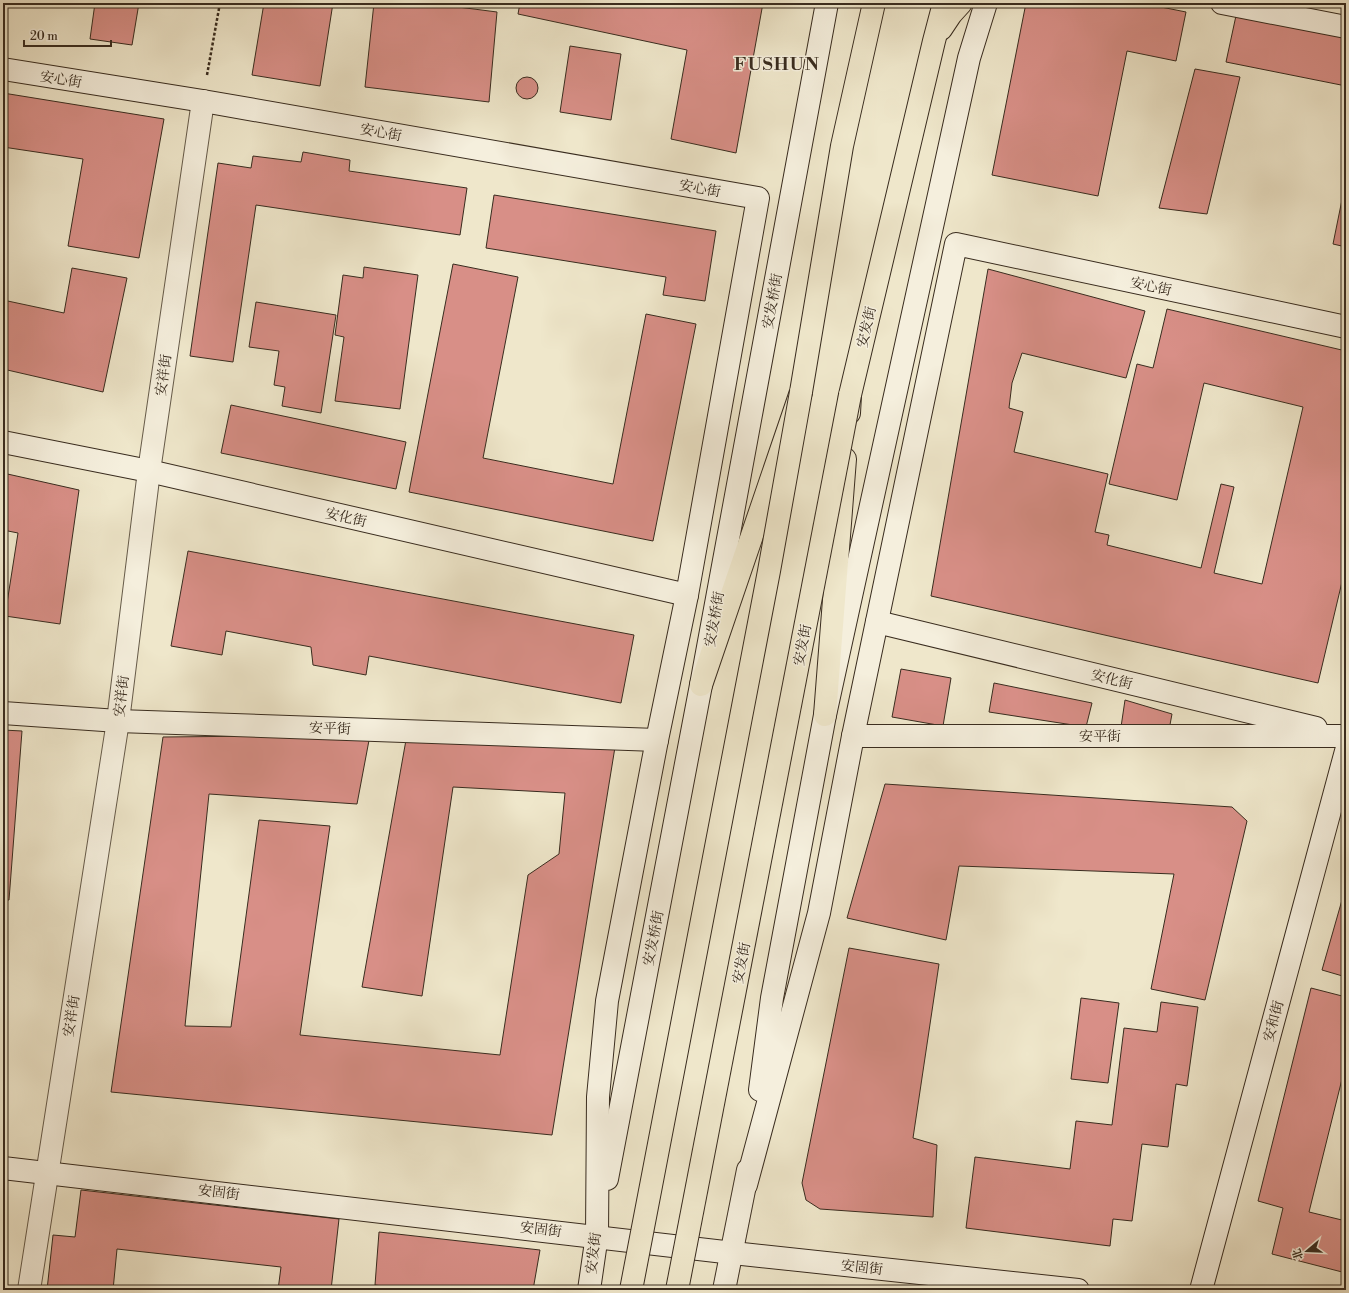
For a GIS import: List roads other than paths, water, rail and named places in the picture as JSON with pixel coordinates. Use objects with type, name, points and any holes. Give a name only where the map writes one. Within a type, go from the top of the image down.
[{"type":"highway","points":[[631,1290],[769,571],[801,392],[842,146],[874,3]]},
{"type":"highway","name":"安发街","points":[[677,1290],[850,395],[944,3]]},
{"type":"highway","points":[[934,40],[951,14],[961,3]]},
{"type":"highway","points":[[702,685],[801,392]]},
{"type":"highway","points":[[826,715],[850,395]]},
{"type":"street","name":"安发桥街","points":[[597,1235],[702,685],[827,3]]},
{"type":"street","points":[[724,1290],[746,1185],[772,998],[826,715],[969,58],[986,3]]},
{"type":"street","points":[[1222,3],[1346,27]]},
{"type":"street","name":"安心街","points":[[3,69],[203,101],[758,198]]},
{"type":"street","name":"安祥街","points":[[29,1290],[118,721],[149,471],[203,101]]},
{"type":"street","name":"安发街","points":[[588,1290],[597,1235],[598,1097],[607,1001],[657,740],[687,595],[758,198]]},
{"type":"street","name":"安心街","points":[[877,622],[956,244],[1346,327]]},
{"type":"street","name":"安化街","points":[[3,442],[149,471],[687,595]]},
{"type":"street","points":[[746,1185],[819,913],[877,622]]},
{"type":"street","name":"安化街","points":[[877,622],[1346,736]]},
{"type":"street","name":"安平街","points":[[3,713],[118,721],[657,740]]},
{"type":"street","name":"安平街","points":[[854,736],[1346,736]]},
{"type":"street","name":"安和街","points":[[1201,1290],[1346,751]]},
{"type":"street","name":"安固街","points":[[3,1168],[1078,1290]]},
{"type":"district","name":"FUSHUN","points":[[777,64]]}]
